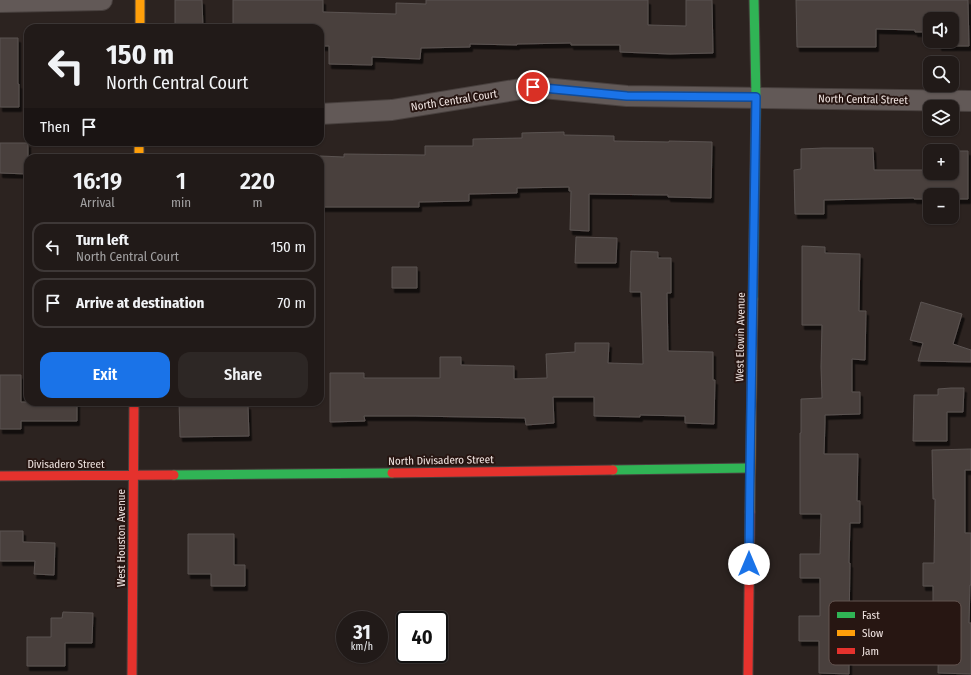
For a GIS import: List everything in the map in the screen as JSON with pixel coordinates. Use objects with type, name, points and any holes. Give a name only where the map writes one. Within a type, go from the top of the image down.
[{"type":"street","points":[[0,2],[102,0]]},
{"type":"street","points":[[140,0],[140,24]]},
{"type":"street","name":"West Elowin Avenue","points":[[748,675],[756,97],[754,0]]},
{"type":"street","name":"North Central Court","points":[[324,114],[392,110],[533,87],[627,96],[756,97]]},
{"type":"street","name":"North Central Street","points":[[756,97],[971,101]]},
{"type":"street","name":"West Houston Avenue","points":[[132,675],[134,406]]},
{"type":"street","name":"North Divisadero Street","points":[[133,476],[750,468]]},
{"type":"street","name":"Divisadero Street","points":[[0,476],[133,476]]},
{"type":"building","points":[[175,0],[202,0],[203,24],[175,24]]},
{"type":"building","points":[[233,0],[323,0],[323,12],[396,14],[396,3],[426,4],[426,0],[648,0],[648,25],[686,26],[686,0],[712,0],[713,53],[670,54],[620,52],[620,45],[571,45],[571,43],[517,45],[470,44],[470,47],[421,48],[420,59],[372,57],[372,65],[329,64],[329,46],[324,46],[324,24],[233,24]]},
{"type":"building","points":[[796,0],[968,0],[969,46],[959,46],[959,12],[923,12],[923,32],[915,32],[915,30],[876,29],[876,47],[797,47]]},
{"type":"building","points":[[0,38],[18,38],[19,107],[0,107]]},
{"type":"building","points":[[564,132],[564,135],[614,136],[614,141],[712,142],[711,198],[668,197],[668,195],[589,194],[589,231],[570,230],[571,191],[569,191],[569,187],[517,188],[517,193],[469,194],[469,201],[419,202],[419,207],[324,207],[324,156],[344,157],[344,154],[425,155],[425,146],[473,146],[473,139],[522,138],[522,133]]},
{"type":"building","points":[[0,143],[24,143],[24,146],[28,146],[28,154],[24,154],[24,174],[0,173]]},
{"type":"building","points":[[873,148],[874,170],[923,170],[923,180],[959,180],[959,151],[968,151],[968,199],[959,199],[959,188],[923,188],[923,199],[824,200],[824,214],[795,214],[794,170],[801,169],[801,149]]},
{"type":"building","points":[[576,237],[617,238],[616,263],[575,263]]},
{"type":"building","points":[[802,246],[825,247],[825,253],[860,254],[859,311],[866,311],[865,360],[852,359],[852,392],[860,392],[860,414],[825,415],[824,454],[858,454],[857,501],[860,501],[860,523],[850,523],[849,601],[829,601],[829,665],[849,665],[849,674],[819,673],[819,641],[799,641],[799,616],[820,616],[820,578],[800,578],[800,554],[820,554],[821,514],[800,514],[801,399],[822,398],[822,325],[802,325]]},
{"type":"building","points":[[631,251],[658,252],[658,258],[671,258],[671,293],[667,293],[668,351],[713,352],[713,380],[715,380],[714,424],[685,423],[685,416],[594,416],[594,397],[553,397],[554,423],[526,425],[525,418],[414,416],[364,416],[365,421],[330,422],[330,373],[364,373],[364,378],[440,378],[440,357],[461,357],[461,365],[514,366],[514,379],[547,378],[546,354],[575,352],[575,343],[609,343],[608,363],[643,364],[641,292],[630,292]]},
{"type":"building","points":[[392,267],[417,267],[417,288],[392,288]]},
{"type":"building","points":[[921,302],[962,314],[953,344],[971,350],[971,362],[918,361],[923,343],[910,340]]},
{"type":"building","points":[[0,375],[21,375],[21,402],[24,402],[24,406],[77,406],[77,421],[21,421],[21,429],[0,429]]},
{"type":"building","points":[[964,388],[963,412],[947,412],[947,441],[913,441],[914,395],[938,395],[938,389]]},
{"type":"building","points":[[179,406],[248,406],[249,436],[180,437]]},
{"type":"building","points":[[971,449],[971,470],[965,470],[965,533],[971,533],[969,623],[971,623],[971,674],[938,673],[938,665],[961,665],[961,601],[933,601],[933,586],[923,586],[923,563],[934,563],[935,499],[933,499],[932,450]]},
{"type":"building","points":[[0,531],[23,531],[23,542],[55,543],[54,575],[34,574],[35,561],[0,561]]},
{"type":"building","points":[[188,534],[234,534],[234,565],[245,565],[245,586],[211,586],[211,574],[188,574]]},
{"type":"building","points":[[63,612],[93,613],[92,643],[65,643],[65,666],[27,666],[27,637],[51,637],[51,618],[62,618]]},
{"type":"traffic: fast","points":[[753,299],[756,97],[754,0]]},
{"type":"traffic: fast","points":[[613,470],[750,468]]},
{"type":"traffic: fast","points":[[174,475],[392,473]]},
{"type":"traffic: slow","points":[[140,0],[140,24]]},
{"type":"traffic: slow","points":[[139,146],[139,154]]},
{"type":"traffic: slow","points":[[750,512],[753,299]]},
{"type":"traffic: jam","points":[[132,675],[134,406]]},
{"type":"traffic: jam","points":[[392,473],[613,470]]},
{"type":"traffic: jam","points":[[0,476],[174,475]]},
{"type":"traffic: jam","points":[[748,675],[750,512]]},
{"type":"route","points":[[533,87],[627,96],[756,97],[749,564]]}]
